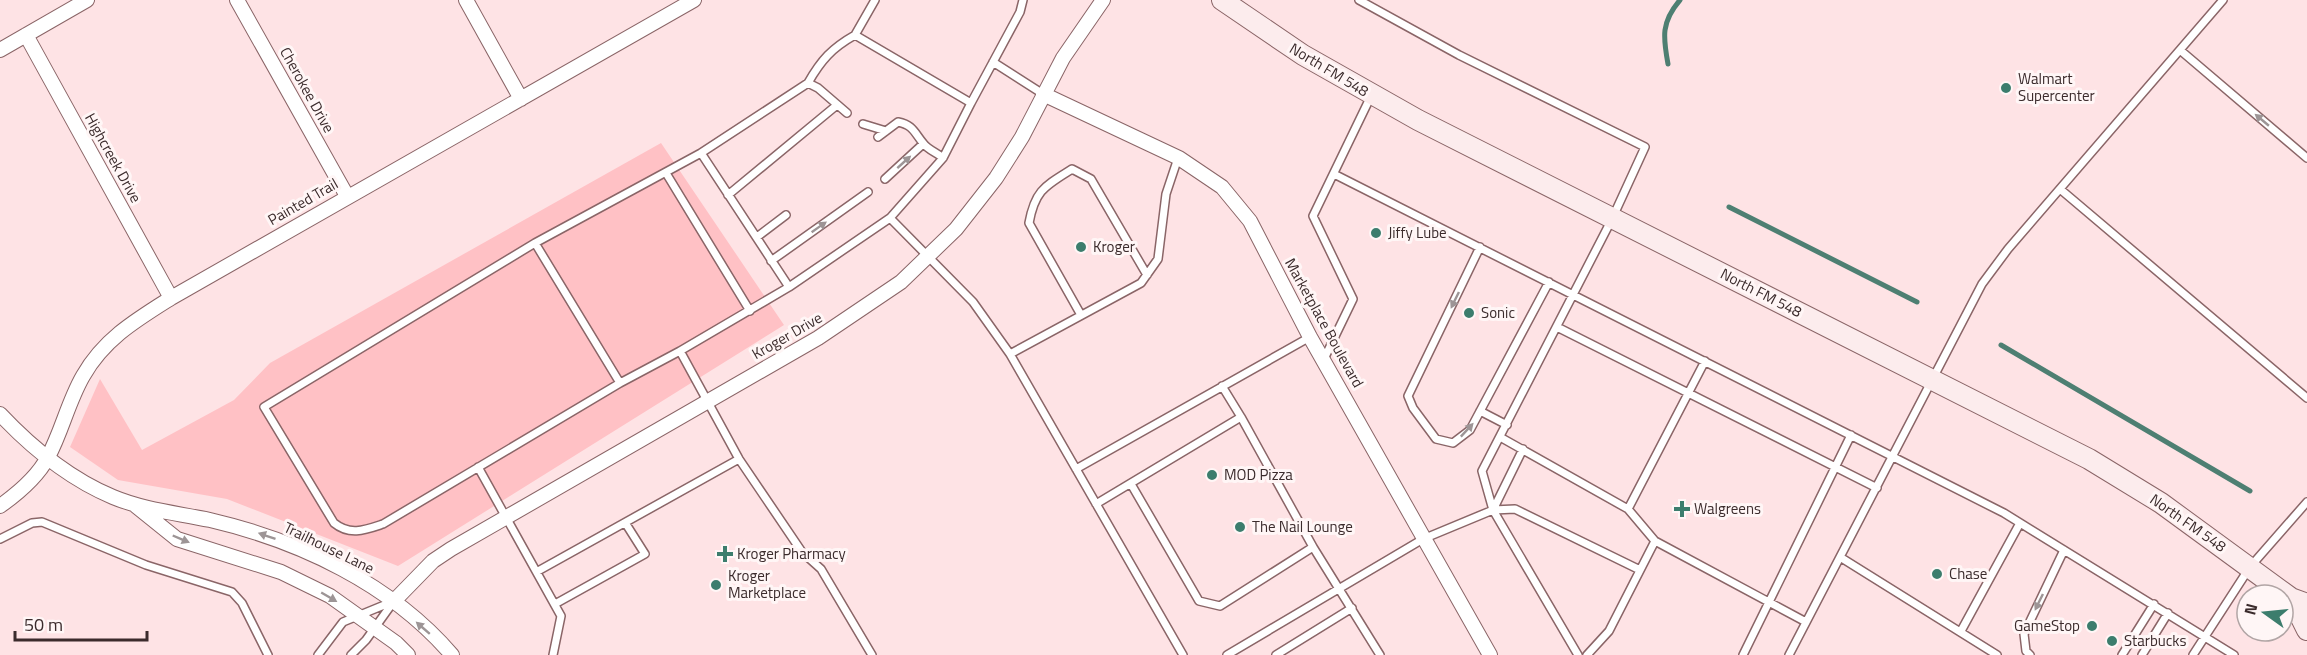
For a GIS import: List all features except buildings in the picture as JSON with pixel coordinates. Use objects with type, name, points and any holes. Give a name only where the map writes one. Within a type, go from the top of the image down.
[{"type":"main road","name":"North FM 548","points":[[1222,0],[1266,32],[1371,96],[1934,379],[2129,482],[2299,601],[2307,630]]},
{"type":"street","points":[[0,50],[87,0]]},
{"type":"street","name":"Cherokee Drive","points":[[237,0],[348,196]]},
{"type":"street","points":[[466,0],[521,99]]},
{"type":"street","name":"Painted Trail","points":[[0,506],[24,485],[47,459],[74,393],[92,362],[112,337],[171,298],[694,0]]},
{"type":"street","name":"Kroger Drive","points":[[394,601],[433,561],[851,318],[901,282],[956,229],[996,178],[1022,137],[1043,94],[1080,31],[1103,0]]},
{"type":"street","name":"Highcreek Drive","points":[[26,35],[171,298]]},
{"type":"street","name":"Marketplace Boulevard","points":[[1043,94],[1179,158],[1222,187],[1250,221],[1310,337],[1490,655]]},
{"type":"street","name":"Trailhouse Lane","points":[[0,414],[47,459],[96,490],[135,505],[209,520],[294,546],[353,575],[394,601],[452,655]]},
{"type":"street","name":"Trailhouse Lane","points":[[135,505],[177,539],[281,572],[330,596],[374,627],[408,655]]},
{"type":"lane","points":[[875,0],[855,35],[835,47],[820,61],[808,83],[666,174],[535,243],[264,407],[334,524],[342,530],[360,532],[383,524],[620,383],[750,311],[890,218],[943,158],[1020,12],[1023,0]]},
{"type":"lane","points":[[1359,0],[1459,56],[1645,147],[1612,219],[1482,471],[1493,510],[1578,655]]},
{"type":"lane","points":[[1789,655],[1982,284],[2060,189],[2223,0]]},
{"type":"lane","points":[[855,35],[971,103]]},
{"type":"lane","points":[[2180,50],[2307,158]]},
{"type":"lane","points":[[993,62],[1043,94]]},
{"type":"lane","points":[[808,83],[818,87],[847,113]]},
{"type":"lane","points":[[1324,359],[1353,299],[1313,216],[1371,96]]},
{"type":"lane","points":[[728,195],[837,105]]},
{"type":"lane","points":[[879,137],[898,122],[908,124],[917,132],[924,144],[943,158]]},
{"type":"lane","points":[[862,124],[886,131]]},
{"type":"lane","points":[[885,179],[924,144]]},
{"type":"lane","points":[[701,153],[789,287]]},
{"type":"lane","points":[[1010,354],[1141,284],[1158,259],[1166,194],[1179,158]]},
{"type":"lane","points":[[1082,315],[1029,223],[1032,205],[1041,188],[1072,170],[1091,179],[1147,275]]},
{"type":"lane","points":[[666,174],[750,311]]},
{"type":"lane","points":[[1334,174],[1574,294],[2020,523],[2206,635],[2234,655]]},
{"type":"lane","points":[[2060,189],[2307,398]]},
{"type":"lane","points":[[771,261],[868,192]]},
{"type":"lane","points":[[757,237],[786,215]]},
{"type":"lane","points":[[890,218],[973,302],[1010,354],[1183,655]]},
{"type":"lane","points":[[535,243],[620,383]]},
{"type":"lane","points":[[1480,247],[1408,396],[1418,416],[1436,439],[1453,443],[1470,430],[1549,282]]},
{"type":"lane","points":[[1557,327],[1877,488]]},
{"type":"lane","points":[[1076,469],[1310,337]]},
{"type":"lane","points":[[680,351],[739,459],[802,552],[821,569],[872,655]]},
{"type":"lane","points":[[1628,508],[1704,361]]},
{"type":"lane","points":[[1222,386],[1313,547],[1341,588],[1380,655]]},
{"type":"lane","points":[[1480,411],[1507,425]]},
{"type":"lane","points":[[1096,504],[1241,417]]},
{"type":"lane","points":[[1743,655],[1767,602],[1851,435]]},
{"type":"lane","points":[[1500,437],[1628,508],[1655,541],[1806,622]]},
{"type":"lane","points":[[1493,510],[1522,449]]},
{"type":"lane","points":[[538,571],[739,459]]},
{"type":"lane","points":[[478,467],[538,571],[561,616],[553,655]]},
{"type":"lane","points":[[1131,484],[1193,594],[1209,605],[1220,606],[1313,547]]},
{"type":"lane","points":[[2193,655],[2250,567],[2307,503]]},
{"type":"lane","points":[[1227,655],[1424,539],[1493,510],[1515,509],[1640,570]]},
{"type":"lane","points":[[0,539],[32,524],[42,522],[146,565],[232,592],[242,603],[268,655]]},
{"type":"lane","points":[[1961,631],[2020,523]]},
{"type":"lane","points":[[555,604],[645,555],[626,524]]},
{"type":"lane","points":[[1587,655],[1609,631],[1655,541]]},
{"type":"lane","points":[[2030,655],[2026,651],[2024,634],[2064,550]]},
{"type":"lane","points":[[1840,557],[1997,655]]},
{"type":"lane","points":[[318,655],[343,622],[394,601]]},
{"type":"lane","points":[[351,655],[366,640],[394,601]]},
{"type":"lane","points":[[2122,655],[2154,604]]},
{"type":"lane","points":[[1276,655],[1352,608]]},
{"type":"lane","points":[[2142,655],[2168,613]]},
{"type":"shaded area","points":[[661,143],[784,325],[398,566],[227,499],[118,480],[70,447],[100,379],[142,450],[234,400],[270,363]]},
{"type":"waterway","points":[[1668,64],[1665,30],[1669,15],[1680,0]]},
{"type":"waterway","points":[[1729,207],[1917,302]]},
{"type":"waterway","points":[[2001,345],[2250,491]]},
{"type":"place","name":"Walmart Supercenter","points":[[2006,88]]},
{"type":"place","name":"Jiffy Lube","points":[[1376,233]]},
{"type":"place","name":"Kroger","points":[[1081,247]]},
{"type":"place","name":"Sonic","points":[[1469,313]]},
{"type":"place","name":"MOD Pizza","points":[[1212,475]]},
{"type":"place","name":"Walgreens","points":[[1682,509]]},
{"type":"place","name":"The Nail Lounge","points":[[1240,527]]},
{"type":"place","name":"Kroger Pharmacy","points":[[725,554]]},
{"type":"place","name":"Chase","points":[[1937,574]]},
{"type":"place","name":"Kroger Marketplace","points":[[716,585]]},
{"type":"place","name":"GameStop","points":[[2092,626]]},
{"type":"place","name":"Starbucks","points":[[2112,641]]}]
